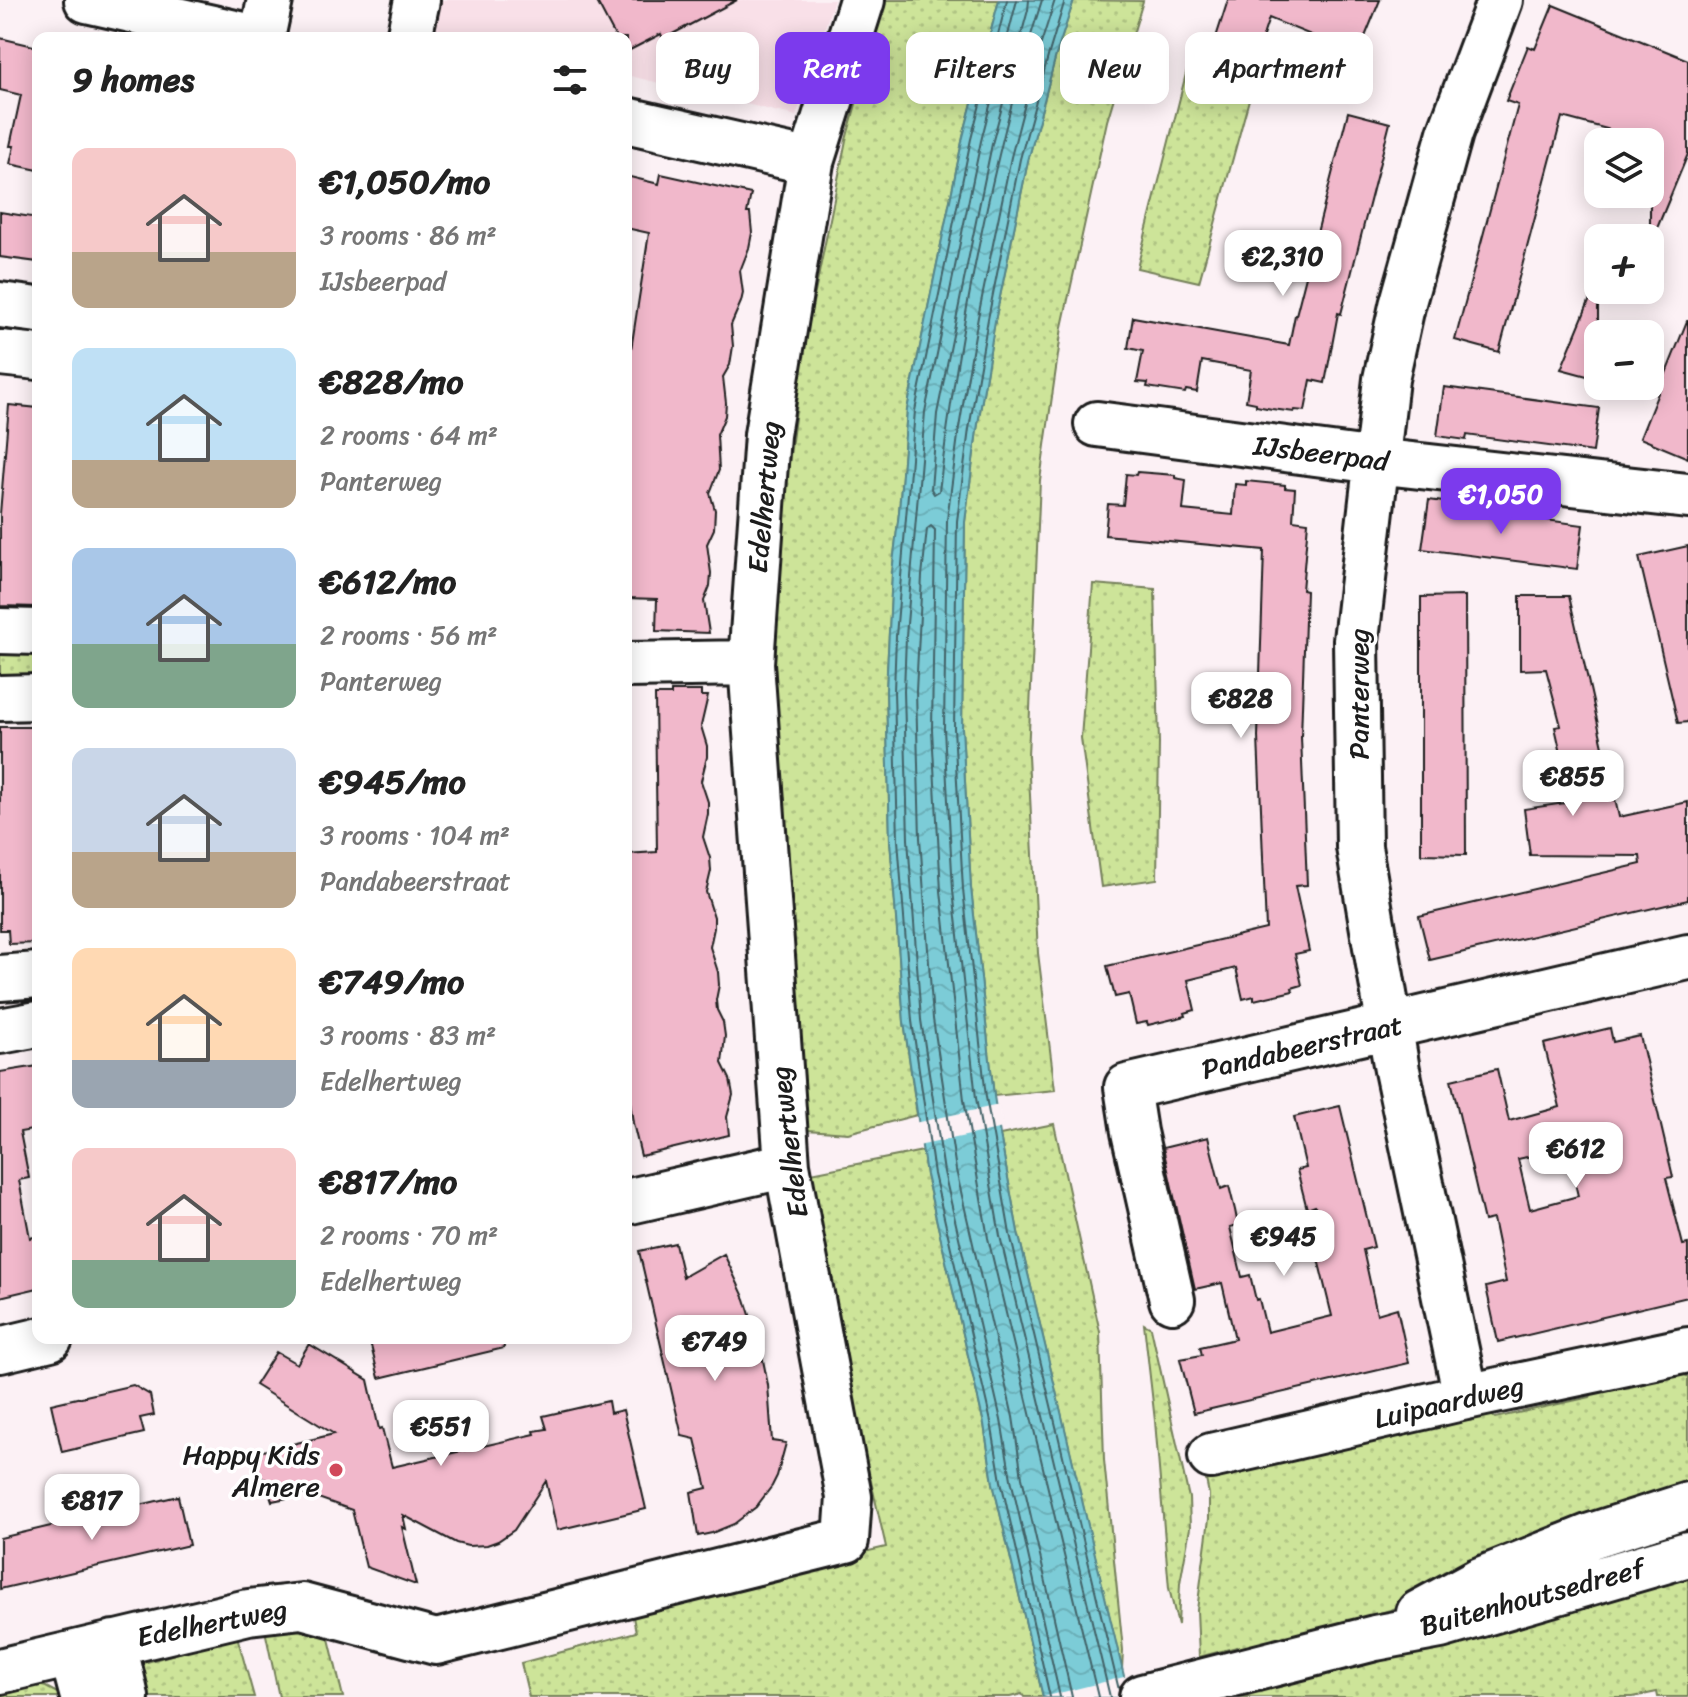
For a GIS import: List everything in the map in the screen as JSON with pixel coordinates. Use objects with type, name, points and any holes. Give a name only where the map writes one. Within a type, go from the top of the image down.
[{"type":"street","points":[[262,32],[270,0]]},
{"type":"street","points":[[410,32],[417,0]]},
{"type":"street","name":"Edelhertweg","points":[[0,1671],[248,1612],[302,1606],[436,1642],[846,1540],[849,1497],[787,1165],[751,663],[767,435],[811,162],[862,0]]},
{"type":"street","name":"Panterweg","points":[[1466,1397],[1397,1070],[1359,847],[1356,640],[1386,379],[1402,306],[1450,133],[1500,0]]},
{"type":"street","points":[[113,3],[235,32]]},
{"type":"street","points":[[632,121],[811,162]]},
{"type":"street","points":[[0,305],[32,309]]},
{"type":"street","points":[[0,353],[32,356]]},
{"type":"street","name":"IJsbeerpad","points":[[1097,424],[1376,461],[1688,496]]},
{"type":"street","points":[[0,631],[32,632]]},
{"type":"street","points":[[632,665],[751,663]]},
{"type":"street","points":[[0,698],[32,697]]},
{"type":"street","name":"Pandabeerstraat","points":[[1172,1300],[1134,1132],[1127,1087],[1688,957]]},
{"type":"street","points":[[0,978],[32,975]]},
{"type":"street","points":[[0,1031],[32,1025]]},
{"type":"street","points":[[632,1201],[787,1165]]},
{"type":"street","points":[[0,1350],[32,1342]]},
{"type":"street","name":"Luipaardweg","points":[[1211,1456],[1688,1350]]},
{"type":"street","name":"Buitenhoutsedreef","points":[[1375,1638],[1478,1581],[1591,1536],[1688,1505]]},
{"type":"street","name":"Buitenhoutsedreef","points":[[1142,1697],[1375,1638],[1440,1626],[1688,1554]]},
{"type":"street","name":"Edelhertweg","points":[[114,1643],[126,1697]]},
{"type":"street","points":[[72,1655],[83,1697]]},
{"type":"shaded area","points":[[435,0],[834,0],[824,32],[775,32],[775,104],[800,104],[796,116],[746,104],[759,104],[759,32],[656,32],[656,82],[632,76],[632,32],[449,32],[429,27]]},
{"type":"green space","points":[[885,0],[999,0],[991,32],[906,32],[906,104],[972,104],[907,410],[892,573],[886,691],[890,840],[904,1022],[917,1115],[848,1133],[807,1130],[794,1041],[773,712],[779,539],[805,342],[856,104],[890,104],[890,32],[876,32]]},
{"type":"green space","points":[[1074,0],[1143,1],[1134,32],[1064,32]]},
{"type":"green space","points":[[1060,43],[1060,104],[1112,104],[1062,327],[1040,480],[1028,756],[1038,953],[1055,1090],[994,1096],[971,888],[962,728],[965,522],[995,321],[1028,161]]},
{"type":"green space","points":[[1185,78],[1185,104],[1248,104],[1199,282],[1137,268]]},
{"type":"green space","points":[[1093,584],[1155,589],[1159,743],[1157,879],[1101,887],[1081,738]]},
{"type":"green space","points":[[0,649],[32,650],[32,675],[0,677]]},
{"type":"green space","points":[[1054,1124],[1100,1332],[1104,1460],[1123,1650],[1122,1669],[1018,1232],[1000,1135]]},
{"type":"green space","points":[[923,1151],[984,1424],[993,1483],[1043,1697],[1024,1697],[1022,1694],[1010,1697],[529,1697],[521,1663],[636,1632],[631,1607],[886,1547],[801,1175]]},
{"type":"green space","points":[[1144,1324],[1151,1328],[1189,1498],[1190,1528],[1180,1583],[1178,1625],[1169,1588]]},
{"type":"green space","points":[[1667,1364],[1688,1377],[1688,1491],[1423,1600],[1242,1655],[1237,1647],[1199,1657],[1197,1610],[1209,1519],[1209,1494],[1204,1470],[1479,1405],[1495,1418],[1590,1397],[1602,1378]]},
{"type":"green space","points":[[1688,1574],[1688,1697],[1658,1697],[1657,1692],[1633,1697],[1226,1697]]},
{"type":"green space","points":[[326,1626],[343,1697],[279,1697],[265,1630]]},
{"type":"green space","points":[[237,1636],[254,1697],[137,1697],[140,1664]]},
{"type":"green space","points":[[35,1684],[65,1697],[0,1697],[0,1686]]},
{"type":"water","points":[[999,0],[1074,0],[1064,32],[1060,32],[1060,43],[1044,100],[1044,32],[991,32]]},
{"type":"water","points":[[972,104],[1043,104],[995,321],[965,522],[962,728],[971,888],[1000,1135],[1018,1232],[1129,1697],[1043,1697],[926,1175],[904,1022],[890,840],[886,691],[892,573],[907,410]]},
{"type":"pier","points":[[999,1105],[1003,1128],[918,1146],[914,1123]]},
{"type":"pier","points":[[1128,1676],[1133,1697],[1043,1697]]},
{"type":"building","points":[[596,0],[737,0],[676,32],[656,32],[656,37],[632,49],[632,32],[613,32]]},
{"type":"building","points":[[1228,0],[1380,0],[1367,32],[1304,32],[1269,18],[1264,32],[1218,32]]},
{"type":"building","points":[[1553,5],[1688,60],[1688,154],[1659,224],[1650,224],[1650,208],[1664,208],[1664,128],[1603,128],[1562,117],[1499,352],[1455,340],[1518,105],[1506,101],[1528,46],[1535,49]]},
{"type":"building","points":[[0,38],[32,46],[32,169],[10,164],[14,146],[10,146],[21,95],[0,90]]},
{"type":"building","points":[[1348,112],[1390,123],[1341,314],[1338,313],[1325,383],[1311,380],[1305,411],[1256,406],[1256,403],[1246,401],[1251,370],[1202,361],[1197,392],[1147,387],[1148,383],[1137,382],[1143,351],[1128,348],[1133,317],[1289,345]]},
{"type":"building","points":[[661,174],[751,194],[747,213],[750,213],[752,233],[740,271],[741,302],[731,325],[733,346],[730,365],[723,377],[725,416],[717,435],[719,470],[710,493],[715,510],[714,529],[707,544],[711,573],[704,601],[709,633],[656,631],[657,599],[632,598],[632,343],[649,233],[632,229],[632,177],[659,184]]},
{"type":"building","points":[[0,212],[32,217],[32,261],[0,257]]},
{"type":"building","points":[[1588,304],[1598,304],[1598,320],[1584,320],[1584,375],[1561,369]]},
{"type":"building","points":[[1688,321],[1688,458],[1640,438],[1655,400],[1664,400],[1664,378]]},
{"type":"building","points":[[1444,387],[1599,408],[1593,452],[1467,435],[1466,440],[1437,436]]},
{"type":"building","points":[[9,405],[32,407],[32,607],[0,606],[0,514]]},
{"type":"building","points":[[1137,472],[1175,475],[1175,478],[1186,480],[1183,510],[1233,515],[1235,484],[1246,485],[1246,481],[1285,485],[1285,488],[1295,489],[1293,520],[1308,522],[1302,590],[1306,591],[1301,737],[1307,885],[1295,886],[1309,951],[1295,954],[1302,985],[1292,988],[1293,991],[1254,1000],[1254,996],[1243,999],[1236,968],[1188,980],[1195,1010],[1185,1013],[1186,1016],[1148,1025],[1147,1022],[1136,1024],[1129,994],[1115,997],[1107,966],[1266,929],[1258,737],[1264,550],[1105,535],[1108,504],[1123,505],[1126,474],[1136,475]]},
{"type":"building","points":[[1429,500],[1458,504],[1457,508],[1583,525],[1577,569],[1422,549]]},
{"type":"building","points":[[1688,546],[1688,722],[1678,723],[1639,557]]},
{"type":"building","points":[[1465,596],[1466,855],[1421,854],[1421,597]]},
{"type":"building","points":[[1520,596],[1569,596],[1619,817],[1688,802],[1688,900],[1430,960],[1419,916],[1641,864],[1640,856],[1530,855],[1524,809],[1572,802],[1555,727],[1561,726],[1546,669],[1520,670]]},
{"type":"building","points":[[671,691],[701,691],[701,696],[708,696],[701,726],[707,746],[701,781],[708,802],[703,837],[711,871],[706,892],[714,917],[710,947],[718,972],[717,1010],[725,1036],[722,1063],[733,1095],[727,1117],[729,1135],[641,1156],[632,1116],[632,854],[657,852],[655,695],[671,695]]},
{"type":"building","points":[[0,727],[32,727],[32,943],[9,944],[8,930],[0,930]]},
{"type":"building","points":[[1610,1028],[1613,1042],[1640,1036],[1673,1177],[1666,1178],[1683,1245],[1688,1244],[1688,1297],[1498,1342],[1486,1287],[1506,1282],[1493,1219],[1484,1221],[1451,1080],[1497,1069],[1509,1121],[1560,1107],[1544,1044]],"holes":[[[1567,1148],[1578,1196],[1530,1209],[1518,1159]]]},
{"type":"building","points":[[32,1067],[32,1130],[20,1132],[29,1178],[19,1180],[32,1238],[32,1289],[0,1297],[0,1072]]},
{"type":"building","points":[[1340,1106],[1374,1247],[1363,1250],[1377,1314],[1397,1308],[1409,1363],[1194,1413],[1180,1359],[1202,1355],[1200,1347],[1235,1339],[1222,1283],[1195,1289],[1163,1148],[1208,1137],[1221,1189],[1229,1186],[1235,1210],[1238,1225],[1230,1227],[1242,1277],[1250,1275],[1267,1332],[1332,1316],[1318,1259],[1327,1257],[1315,1206],[1307,1209],[1297,1170],[1306,1168],[1294,1117]]},
{"type":"building","points":[[675,1243],[683,1277],[724,1254],[745,1299],[761,1350],[768,1385],[772,1441],[786,1443],[777,1476],[756,1507],[734,1524],[698,1536],[691,1492],[707,1488],[695,1439],[682,1436],[639,1251]]},
{"type":"building","points":[[309,1344],[368,1380],[379,1429],[382,1428],[392,1467],[535,1434],[534,1431],[547,1429],[543,1416],[608,1401],[610,1413],[623,1410],[646,1509],[557,1530],[546,1481],[514,1530],[487,1545],[456,1543],[403,1515],[406,1529],[402,1527],[416,1585],[366,1567],[352,1510],[307,1494],[272,1501],[265,1479],[261,1478],[256,1458],[260,1457],[259,1452],[334,1434],[255,1385],[276,1352],[297,1364]]},
{"type":"building","points":[[370,1344],[504,1344],[504,1348],[379,1378]]},
{"type":"building","points":[[133,1385],[150,1395],[154,1415],[140,1418],[144,1433],[62,1452],[51,1404]]},
{"type":"building","points":[[178,1496],[189,1545],[0,1589],[0,1538]]},
{"type":"place","name":"Happy Kids Almere","points":[[336,1470]]}]
